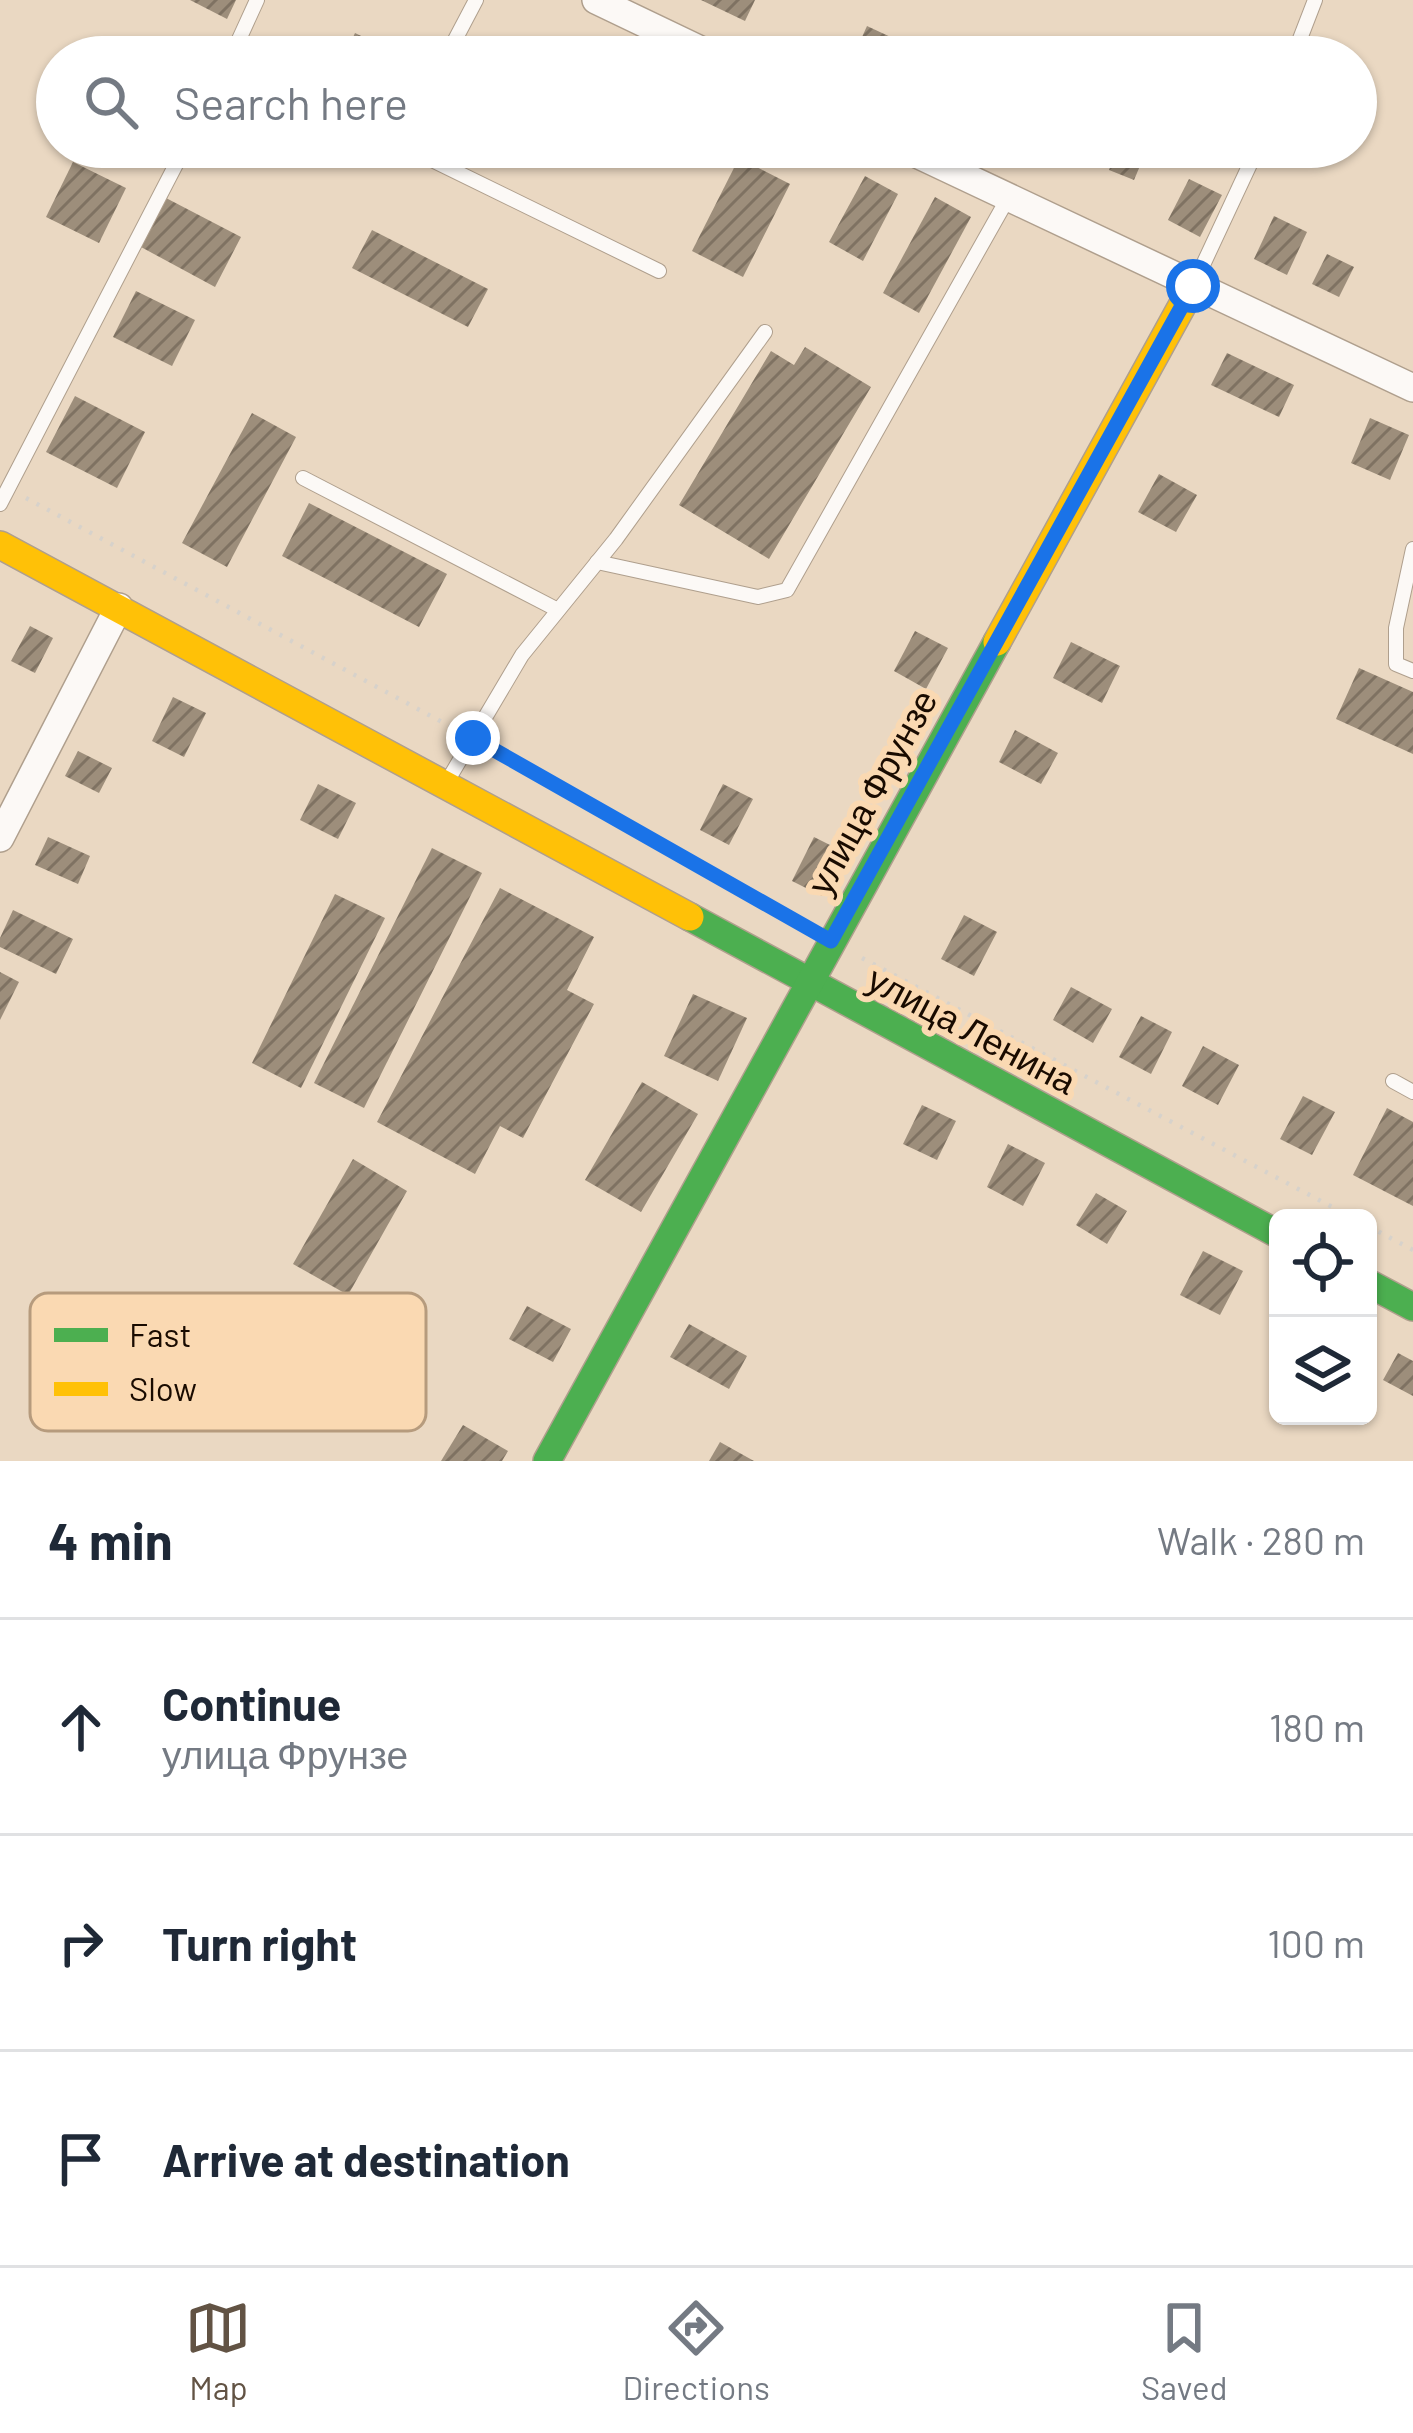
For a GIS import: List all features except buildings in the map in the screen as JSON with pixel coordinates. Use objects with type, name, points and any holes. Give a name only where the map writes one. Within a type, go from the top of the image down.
[{"type":"main road","name":"улица Фрунзе","points":[[547,1461],[1193,286]]},
{"type":"main road","name":"улица Ленина","points":[[0,545],[1269,1229]]},
{"type":"main road","points":[[1377,1287],[1413,1306]]},
{"type":"street","points":[[596,0],[671,36]]},
{"type":"street","points":[[946,168],[1413,388]]},
{"type":"street","points":[[0,838],[119,607]]},
{"type":"lane","points":[[241,36],[257,0]]},
{"type":"lane","points":[[457,36],[476,0]]},
{"type":"lane","points":[[1300,36],[1315,0]]},
{"type":"lane","points":[[0,504],[174,168]]},
{"type":"lane","points":[[447,168],[659,271]]},
{"type":"lane","points":[[1193,286],[1248,168]]},
{"type":"lane","points":[[597,562],[758,597],[787,590],[1008,198]]},
{"type":"lane","points":[[445,784],[522,655],[597,562],[765,332]]},
{"type":"lane","points":[[303,478],[558,610]]},
{"type":"lane","points":[[1413,549],[1396,628],[1396,664],[1413,670]]},
{"type":"lane","points":[[1393,1082],[1413,1092]]},
{"type":"path","points":[[8,488],[473,738],[831,941],[1336,1209]]},
{"type":"path","points":[[1377,1231],[1413,1250]]},
{"type":"traffic: fast","points":[[547,1461],[997,642]]},
{"type":"traffic: fast","points":[[690,917],[1269,1229]]},
{"type":"traffic: fast","points":[[1377,1288],[1413,1307]]},
{"type":"traffic: slow","points":[[997,642],[1193,286]]},
{"type":"traffic: slow","points":[[0,545],[690,917]]},
{"type":"route","points":[[473,738],[831,941],[1193,286]]}]
